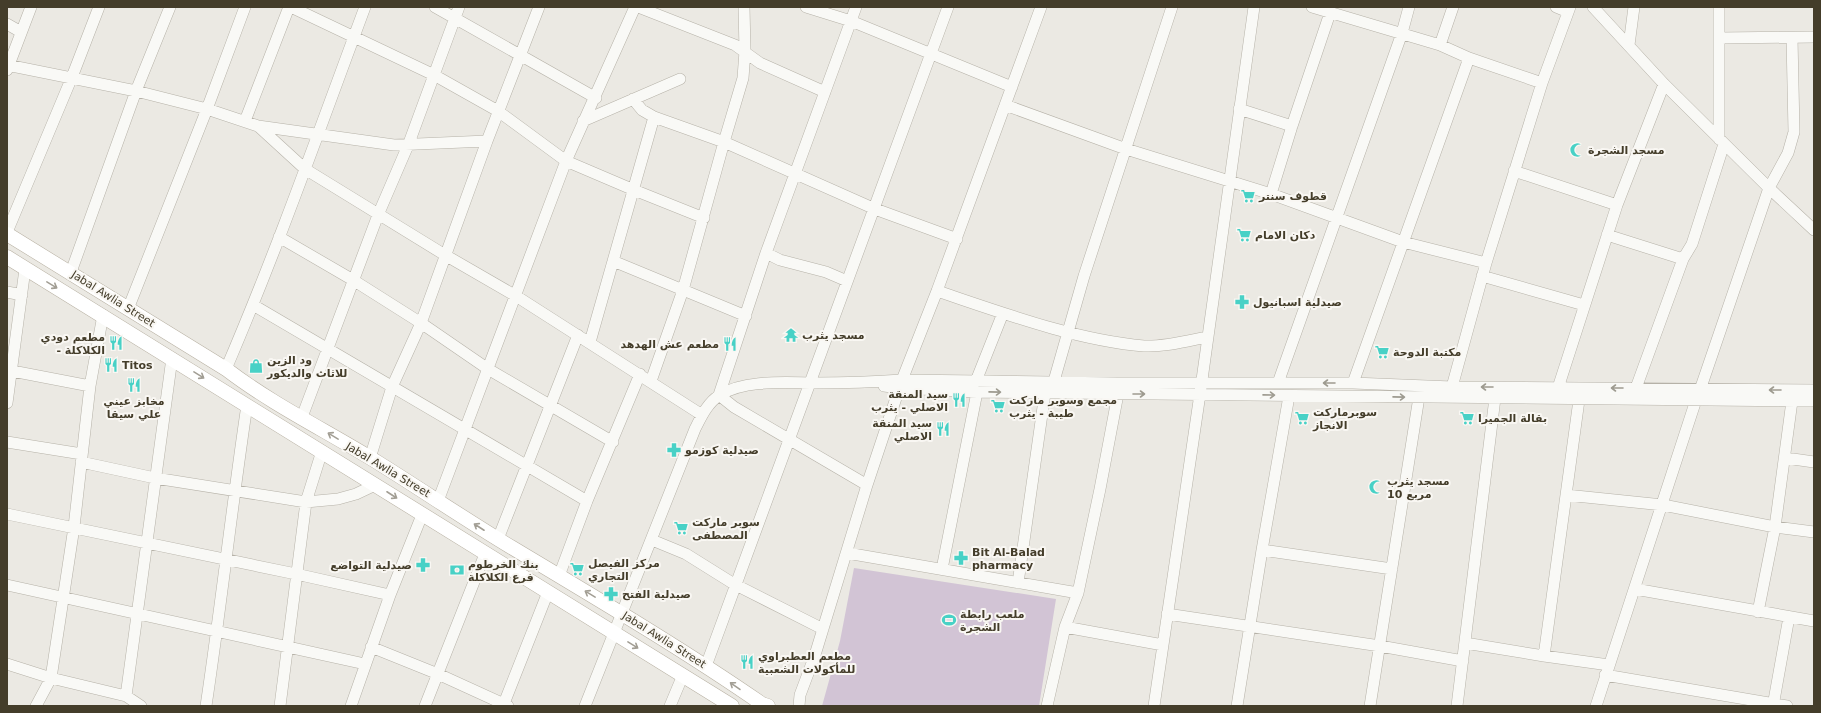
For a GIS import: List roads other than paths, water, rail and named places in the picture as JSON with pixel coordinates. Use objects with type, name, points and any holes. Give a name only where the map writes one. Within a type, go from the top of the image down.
[{"type":"main road","name":"Jabal Awlia Street","points":[[7,233],[226,369],[250,387],[370,458],[498,539],[622,613],[706,666],[762,704],[768,706]]},
{"type":"main road","name":"Jabal Awlia Street","points":[[7,257],[322,451],[484,554],[732,706]]},
{"type":"street","points":[[31,7],[8,67],[72,77],[136,91],[207,109],[258,126],[394,145],[409,143],[487,141]]},
{"type":"street","points":[[7,233],[72,77],[99,7]]},
{"type":"street","points":[[71,272],[136,91],[170,7]]},
{"type":"street","points":[[128,309],[207,109],[245,7]]},
{"type":"street","points":[[245,121],[290,7],[434,75],[498,111],[566,161],[704,218]]},
{"type":"street","points":[[226,369],[253,305],[320,134],[365,7]]},
{"type":"street","points":[[435,7],[457,12],[521,55],[596,98]]},
{"type":"street","points":[[370,458],[392,387],[421,323],[498,111],[539,7]]},
{"type":"street","points":[[438,500],[466,430],[566,161],[583,121],[596,98],[637,7],[735,45],[760,63],[825,92]]},
{"type":"street","points":[[651,381],[683,290],[743,78],[745,51],[744,7]]},
{"type":"street","points":[[806,7],[851,21],[1012,87]]},
{"type":"street","points":[[585,706],[695,429],[702,415],[719,395],[766,253],[856,7]]},
{"type":"street","points":[[706,666],[734,584],[875,209],[948,7]]},
{"type":"street","points":[[799,706],[800,695],[823,629],[867,485],[901,384],[957,239],[1041,7]]},
{"type":"street","points":[[1054,382],[1084,276],[1172,7]]},
{"type":"street","points":[[1154,706],[1200,394],[1228,180],[1254,7]]},
{"type":"street","points":[[1312,7],[1440,45],[1469,58],[1542,83]]},
{"type":"street","points":[[1278,383],[1335,218],[1402,33],[1409,7]]},
{"type":"street","points":[[1440,45],[1453,7]]},
{"type":"street","points":[[1452,387],[1482,276],[1514,171],[1542,83],[1569,9],[1556,7]]},
{"type":"street","points":[[1593,7],[1664,84],[1721,142],[1814,230]]},
{"type":"street","points":[[1629,45],[1634,7]]},
{"type":"street","points":[[1636,388],[1683,259],[1692,244],[1721,142],[1719,7]]},
{"type":"street","points":[[302,417],[378,215],[409,143],[457,12]]},
{"type":"street","points":[[1272,194],[1292,126],[1330,13]]},
{"type":"street","points":[[7,24],[21,32]]},
{"type":"street","points":[[1720,38],[1814,38]]},
{"type":"street","points":[[1596,706],[1698,395],[1769,188],[1788,153],[1794,132],[1792,38]]},
{"type":"street","points":[[1352,383],[1469,58]]},
{"type":"street","points":[[583,121],[680,79]]},
{"type":"street","points":[[1558,388],[1617,205],[1664,84]]},
{"type":"street","points":[[633,99],[642,110],[654,117],[724,142],[875,209],[957,239]]},
{"type":"street","points":[[1005,105],[1126,149],[1272,194],[1403,242],[1486,263]]},
{"type":"street","points":[[1239,109],[1292,126]]},
{"type":"street","points":[[590,342],[654,117]]},
{"type":"street","points":[[258,126],[305,169],[378,215],[516,296],[702,415]]},
{"type":"street","points":[[1514,171],[1617,205]]},
{"type":"street","points":[[1607,235],[1683,259]]},
{"type":"street","points":[[279,237],[353,280],[421,323],[488,369],[613,442]]},
{"type":"street","points":[[766,253],[780,260],[826,272],[847,281]]},
{"type":"street","points":[[613,261],[746,316]]},
{"type":"street","points":[[7,403],[9,371],[26,268]]},
{"type":"street","points":[[1482,276],[1584,305]]},
{"type":"street","points":[[937,291],[1003,313],[1069,332],[1107,340],[1145,346],[1173,344],[1207,337]]},
{"type":"street","points":[[7,292],[22,295]]},
{"type":"street","points":[[253,305],[587,501]]},
{"type":"street","points":[[942,569],[976,386],[1003,313]]},
{"type":"street","points":[[36,706],[51,678],[74,527],[90,386],[102,315]]},
{"type":"street","points":[[498,539],[578,335]]},
{"type":"street","points":[[126,696],[172,358]]},
{"type":"street","points":[[9,371],[90,386]]},
{"type":"street","points":[[559,576],[587,501],[613,442],[640,374]]},
{"type":"street","points":[[719,395],[732,389],[760,383],[870,382],[976,386],[1045,393],[1579,400],[1814,390]]},
{"type":"street","points":[[976,386],[1054,382],[1352,383],[1452,387],[1636,388],[1698,395],[1814,401]]},
{"type":"street","points":[[1018,583],[1045,393]]},
{"type":"street","points":[[1047,706],[1065,627],[1078,593],[1118,394]]},
{"type":"street","points":[[719,395],[734,407],[867,485]]},
{"type":"street","points":[[1237,706],[1262,550],[1290,396]]},
{"type":"street","points":[[1370,706],[1419,397]]},
{"type":"street","points":[[1457,706],[1495,398]]},
{"type":"street","points":[[1544,656],[1579,400]]},
{"type":"street","points":[[1758,612],[1775,527],[1786,458],[1792,401]]},
{"type":"street","points":[[206,706],[218,631],[234,491],[247,405]]},
{"type":"street","points":[[7,442],[81,458],[155,478],[306,502],[338,499],[356,494],[376,485]]},
{"type":"street","points":[[280,706],[289,647],[296,574],[306,502],[322,451]]},
{"type":"street","points":[[1786,458],[1814,462]]},
{"type":"street","points":[[1566,495],[1663,505],[1775,527],[1814,532]]},
{"type":"street","points":[[7,514],[226,559],[390,595]]},
{"type":"street","points":[[351,706],[390,595],[422,514]]},
{"type":"street","points":[[652,540],[686,554],[734,584],[823,629]]},
{"type":"street","points":[[1262,550],[1392,569]]},
{"type":"street","points":[[847,552],[1078,593]]},
{"type":"street","points":[[425,706],[484,554]]},
{"type":"street","points":[[7,586],[365,664]]},
{"type":"street","points":[[1635,590],[1814,621]]},
{"type":"street","points":[[371,647],[438,674],[505,705],[548,592]]},
{"type":"street","points":[[1167,614],[1380,646],[1463,661]]},
{"type":"street","points":[[1773,705],[1789,617]]},
{"type":"street","points":[[1065,627],[1163,644]]},
{"type":"street","points":[[1465,643],[1544,656],[1609,664]]},
{"type":"street","points":[[7,664],[51,678],[126,696],[139,706]]},
{"type":"street","points":[[670,706],[683,675]]},
{"type":"street","points":[[1605,675],[1773,705],[1787,706]]},
{"type":"place","name":"مسجد الشجرة","points":[[1577,150]]},
{"type":"place","name":"قطوف سنتر","points":[[1248,196]]},
{"type":"place","name":"دكان الامام","points":[[1244,235]]},
{"type":"place","name":"صيدلية اسبانيول","points":[[1242,302]]},
{"type":"place","name":"مسجد يثرب","points":[[791,335]]},
{"type":"place","name":"مطعم دودي - الكلاكلة","points":[[116,343]]},
{"type":"place","name":"مطعم عش الهدهد","points":[[730,344]]},
{"type":"place","name":"مكتبة الدوحة","points":[[1382,352]]},
{"type":"place","name":"Titos","points":[[111,365]]},
{"type":"place","name":"ود الزين للاثاث والديكور","points":[[256,366]]},
{"type":"place","name":"مخابز عيني علي سيقا","points":[[134,385]]},
{"type":"place","name":"سيد المنقة الاصلي - يثرب","points":[[959,400]]},
{"type":"place","name":"مجمع وسوبر ماركت طيبة - يثرب","points":[[998,406]]},
{"type":"place","name":"سوبرماركت الانجاز","points":[[1302,418]]},
{"type":"place","name":"بقالة الجميرا","points":[[1467,418]]},
{"type":"place","name":"سيد المنقة الاصلي","points":[[943,429]]},
{"type":"place","name":"صيدلية كوزمو","points":[[674,450]]},
{"type":"place","name":"مسجد يثرب مربع 10","points":[[1376,487]]},
{"type":"place","name":"سوبر ماركت المصطفى","points":[[681,528]]},
{"type":"place","name":"Bit Al-Balad pharmacy","points":[[961,558]]},
{"type":"place","name":"صيدلية التواضع","points":[[423,565]]},
{"type":"place","name":"مركز الفيصل التجاري","points":[[577,569]]},
{"type":"place","name":"بنك الخرطوم فرع الكلاكلة","points":[[457,570]]},
{"type":"place","name":"صيدلية الفتح","points":[[611,594]]},
{"type":"place","name":"ملعب رابطة الشجرة","points":[[949,620]]},
{"type":"place","name":"مطعم العطبراوي للمأكولات الشعبية","points":[[747,662]]}]
